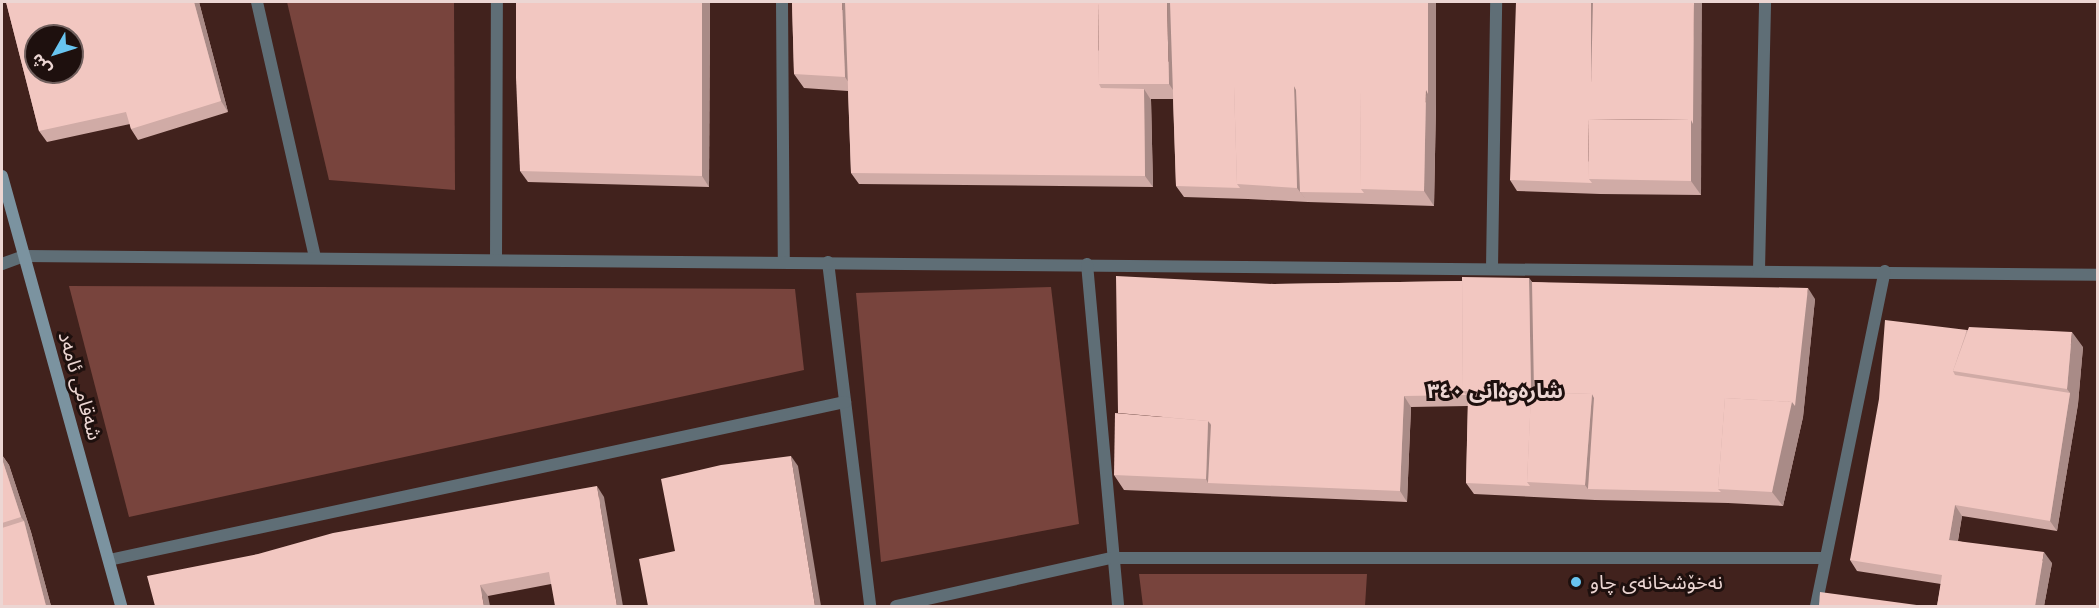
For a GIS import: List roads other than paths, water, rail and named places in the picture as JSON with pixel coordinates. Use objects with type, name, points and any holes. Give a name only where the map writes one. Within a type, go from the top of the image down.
[{"type":"street","points":[[257,2],[315,258]]},
{"type":"street","points":[[496,259],[497,2]]},
{"type":"street","points":[[782,2],[784,261]]},
{"type":"street","points":[[1492,268],[1496,2]]},
{"type":"street","points":[[1759,270],[1765,2]]},
{"type":"street","name":"شەقامی ئامەد","points":[[2,176],[121,606]]},
{"type":"street","points":[[2,264],[24,256],[784,261],[2097,275]]},
{"type":"street","points":[[828,262],[870,606]]},
{"type":"street","points":[[1087,264],[1111,558],[1118,606]]},
{"type":"street","points":[[1816,606],[1886,272]]},
{"type":"street","points":[[109,560],[845,402]]},
{"type":"street","points":[[896,606],[1111,558],[1825,558]]},
{"type":"place","name":"نەخۆشخانەی چاو","points":[[1576,582]]},
{"type":"district","name":"شارەوەانی ٣٤٠","points":[[1495,391]]}]
